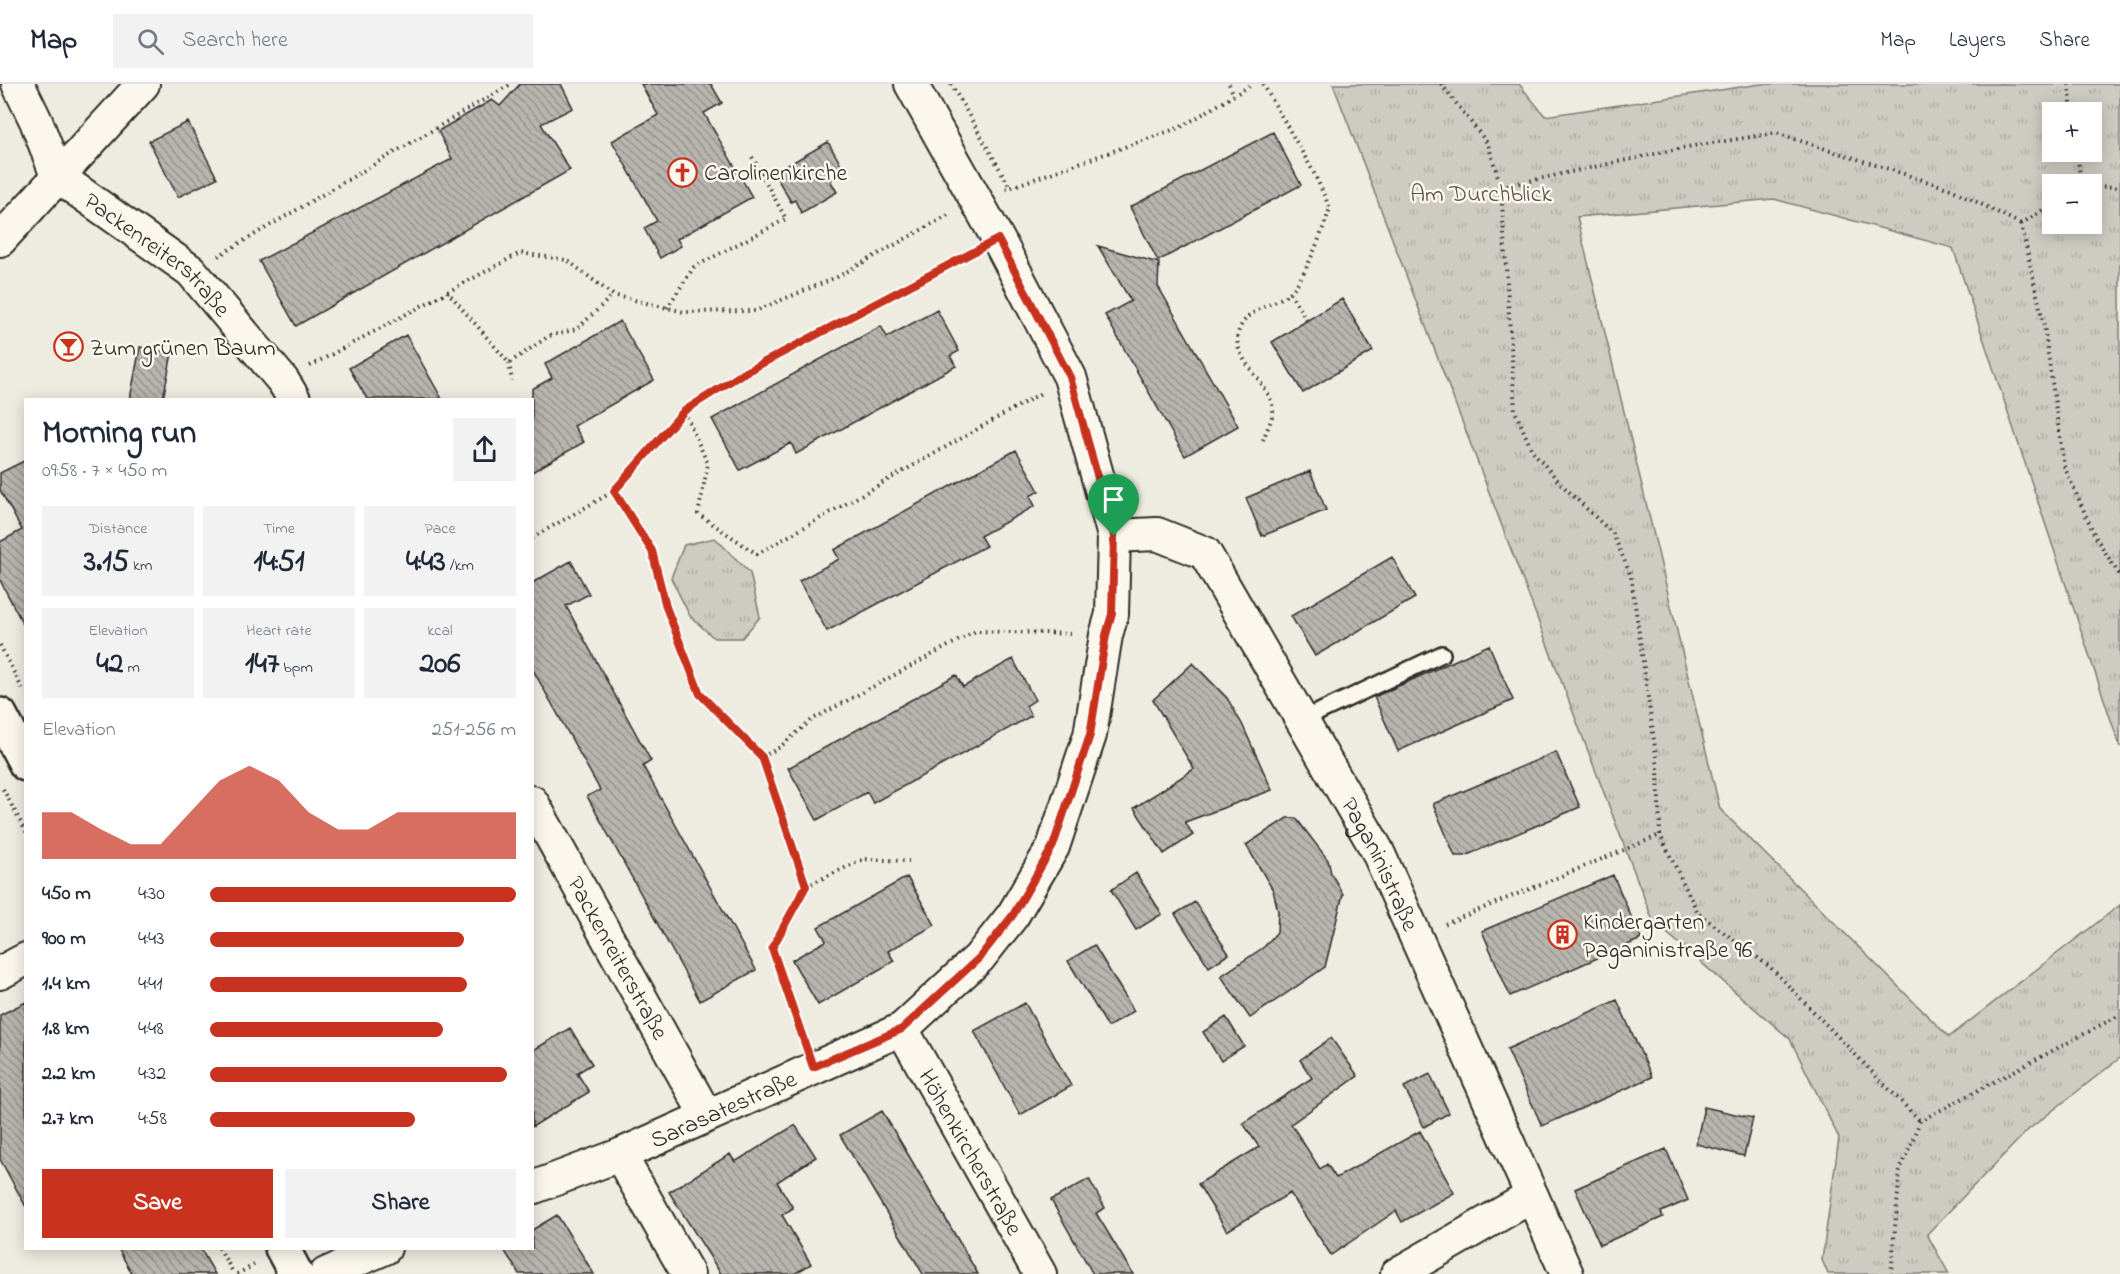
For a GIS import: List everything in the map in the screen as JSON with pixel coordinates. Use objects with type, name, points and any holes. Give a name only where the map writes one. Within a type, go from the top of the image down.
[{"type":"main road","points":[[0,715],[24,760]]},
{"type":"main road","points":[[283,1250],[296,1274]]},
{"type":"street","points":[[18,84],[36,121],[57,176]]},
{"type":"street","points":[[0,240],[143,84]]},
{"type":"street","name":"Sarasatestraße","points":[[534,1187],[620,1155],[902,1029],[979,958],[1013,915],[1053,846],[1090,735],[1106,635],[1112,614],[1114,536],[1070,377],[998,239],[911,84]]},
{"type":"street","name":"Packenreiterstraße","points":[[57,176],[191,271],[288,390]]},
{"type":"street","name":"Paganinistraße","points":[[1114,536],[1157,534],[1205,553],[1377,850],[1567,1274]]},
{"type":"street","name":"Packenreiterstraße","points":[[534,806],[706,1115]]},
{"type":"street","points":[[0,973],[24,960]]},
{"type":"street","name":"Höhenkircherstraße","points":[[902,1029],[1040,1274]]},
{"type":"street","points":[[620,1155],[688,1274]]},
{"type":"street","points":[[1397,1274],[1532,1196]]},
{"type":"street","points":[[326,1274],[380,1250]]},
{"type":"lane","points":[[1302,720],[1442,654]]},
{"type":"path","points":[[191,271],[511,84]]},
{"type":"path","points":[[951,84],[1010,187]]},
{"type":"path","points":[[1228,84],[1234,95]]},
{"type":"path","points":[[1263,84],[1313,171],[1330,208],[1320,239],[1290,293],[1248,317],[1239,328],[1238,346],[1268,393],[1273,411],[1263,440]]},
{"type":"path","points":[[1440,84],[1488,144],[1501,187],[1515,411],[1532,450],[1560,483],[1613,534],[1631,576],[1658,769],[1660,834],[1698,913],[1770,968],[1920,1121]]},
{"type":"path","points":[[2069,84],[2071,102]]},
{"type":"path","points":[[1501,187],[1687,147],[1776,133],[1951,189],[2021,224]]},
{"type":"path","points":[[668,308],[694,267],[786,219],[751,155]]},
{"type":"path","points":[[2102,186],[2120,187]]},
{"type":"path","points":[[2021,224],[2042,210]]},
{"type":"path","points":[[2021,224],[2044,326],[2064,466],[2095,537],[2120,576]]},
{"type":"path","points":[[534,537],[614,491],[684,411],[742,374],[998,239]]},
{"type":"path","points":[[288,390],[447,291],[520,253],[567,260],[613,295],[638,301]]},
{"type":"path","points":[[447,291],[509,363],[512,381]]},
{"type":"path","points":[[1290,293],[1307,321]]},
{"type":"path","points":[[509,363],[549,336],[577,329],[613,295]]},
{"type":"path","points":[[684,411],[708,464],[698,514],[757,554],[1070,377]]},
{"type":"path","points":[[614,491],[652,551],[666,607],[700,694],[762,757],[806,886]]},
{"type":"path","points":[[762,757],[780,747],[813,719],[976,631],[1106,635]]},
{"type":"path","points":[[0,645],[24,691]]},
{"type":"path","points":[[0,783],[24,828]]},
{"type":"path","points":[[1415,937],[1660,834]]},
{"type":"path","points":[[813,1067],[772,948],[806,886],[864,859],[909,861]]},
{"type":"path","points":[[1891,1274],[1900,1170],[1920,1121],[2120,1015]]},
{"type":"path","points":[[220,1250],[235,1274],[255,1265]]},
{"type":"green space","name":"Am Durchblick","points":[[1333,84],[1519,84],[1545,116],[1761,84],[2120,84],[2120,747],[1953,248],[1774,199],[1577,217],[1720,809],[1949,1037],[2120,905],[2120,1058],[2028,1130],[1927,1234],[1949,1274],[1828,1274],[1822,1260],[1839,1138],[1790,1039],[1653,921]]},
{"type":"green space","points":[[715,538],[750,573],[760,617],[742,638],[714,638],[690,616],[671,578],[684,545]]},
{"type":"building","points":[[520,84],[561,84],[573,108],[541,124],[570,170],[296,326],[259,261],[452,159],[438,131],[492,100],[500,106]]},
{"type":"building","name":"Carolinenkirche","points":[[641,84],[711,84],[722,103],[704,113],[752,197],[677,239],[681,246],[660,258],[644,228],[657,221],[612,141],[658,115]]},
{"type":"building","points":[[188,122],[217,178],[178,197],[149,141]]},
{"type":"building","points":[[1273,132],[1301,185],[1158,261],[1130,207]]},
{"type":"building","points":[[828,142],[845,172],[830,180],[837,192],[801,213],[795,200],[791,202],[774,173]]},
{"type":"building","points":[[1098,246],[1159,263],[1158,286],[1238,426],[1185,456],[1105,315],[1131,301]]},
{"type":"building","points":[[1342,299],[1373,351],[1303,393],[1272,342]]},
{"type":"building","points":[[937,310],[959,351],[950,356],[956,366],[796,454],[791,443],[740,470],[712,419],[881,326],[887,337]]},
{"type":"building","points":[[620,321],[654,380],[574,426],[584,442],[534,471],[532,389],[552,378],[545,364]]},
{"type":"building","points":[[406,335],[441,398],[366,398],[349,368]]},
{"type":"building","points":[[140,347],[172,353],[163,398],[130,398]]},
{"type":"building","points":[[1016,450],[1039,491],[1030,496],[1035,506],[980,536],[986,546],[827,631],[799,581],[839,559],[834,550]]},
{"type":"building","points":[[24,461],[24,626],[0,580],[0,542],[22,530],[0,490],[0,473]]},
{"type":"building","points":[[1310,471],[1326,510],[1262,536],[1246,498]]},
{"type":"building","points":[[1392,557],[1415,598],[1315,656],[1291,616]]},
{"type":"building","points":[[571,561],[589,594],[566,606],[651,761],[643,766],[756,970],[700,1001],[587,796],[600,790],[534,672],[534,582]]},
{"type":"building","points":[[1489,645],[1513,700],[1398,751],[1374,697]]},
{"type":"building","points":[[1013,659],[1035,700],[1026,706],[1031,716],[873,803],[867,792],[817,820],[788,768],[956,675],[963,687]]},
{"type":"building","points":[[1193,663],[1227,698],[1242,724],[1272,790],[1185,822],[1193,835],[1164,854],[1134,808],[1194,769],[1153,700]]},
{"type":"building","points":[[1556,752],[1580,807],[1465,856],[1455,856],[1433,804]]},
{"type":"building","points":[[1287,818],[1296,818],[1328,860],[1331,873],[1343,894],[1325,967],[1250,1018],[1221,976],[1264,947],[1277,932],[1278,911],[1273,890],[1246,845]]},
{"type":"building","points":[[1136,873],[1162,914],[1136,930],[1111,890]]},
{"type":"building","name":"Kindergarten Paganinistraße 96","points":[[1613,875],[1641,939],[1510,996],[1482,931]]},
{"type":"building","points":[[907,877],[935,925],[888,951],[894,961],[818,1005],[792,960],[826,941],[818,927]]},
{"type":"building","points":[[1195,902],[1229,954],[1209,967],[1175,914]]},
{"type":"building","points":[[1094,945],[1134,1011],[1108,1027],[1068,961]]},
{"type":"building","points":[[1617,1000],[1652,1077],[1542,1126],[1507,1049]]},
{"type":"building","points":[[24,1003],[24,1203],[0,1159],[0,1015]]},
{"type":"building","points":[[1025,1003],[1071,1086],[1020,1115],[974,1031]]},
{"type":"building","points":[[1226,1017],[1244,1046],[1221,1061],[1203,1032]]},
{"type":"building","points":[[570,1028],[592,1064],[577,1073],[589,1092],[534,1126],[534,1050]]},
{"type":"building","points":[[1331,1038],[1358,1076],[1291,1124],[1320,1169],[1327,1164],[1336,1178],[1420,1131],[1454,1193],[1402,1222],[1396,1211],[1331,1255],[1290,1193],[1227,1231],[1198,1184],[1259,1147],[1243,1123],[1312,1078],[1300,1060]]},
{"type":"building","points":[[1430,1074],[1449,1113],[1424,1127],[1404,1087]]},
{"type":"building","points":[[1704,1107],[1753,1118],[1744,1156],[1696,1144]]},
{"type":"building","points":[[882,1111],[978,1274],[923,1274],[840,1135]]},
{"type":"building","points":[[795,1125],[816,1157],[777,1182],[793,1208],[782,1215],[811,1264],[794,1274],[721,1274],[669,1192],[730,1154],[735,1162]]},
{"type":"building","points":[[1666,1149],[1688,1200],[1661,1212],[1663,1217],[1600,1245],[1575,1189]]},
{"type":"building","points":[[1089,1179],[1105,1208],[1096,1213],[1133,1274],[1093,1274],[1051,1200]]},
{"type":"building","points":[[557,1215],[594,1274],[519,1274],[504,1250],[534,1250],[534,1229]]},
{"type":"building","points":[[119,1250],[201,1250],[215,1274],[132,1274]]},
{"type":"place","name":"Carolinenkirche","points":[[683,172]]},
{"type":"place","name":"Zum grünen Baum","points":[[69,347]]},
{"type":"place","name":"Kindergarten Paganinistraße 96","points":[[1562,935]]},
{"type":"route","points":[[998,239],[1070,377],[1114,536],[1112,614],[1106,635],[1090,735],[1053,846],[1013,915],[979,958],[902,1029],[813,1067],[772,948],[806,886],[762,757],[700,694],[666,607],[652,551],[614,491],[684,411],[742,374],[998,239]]}]
